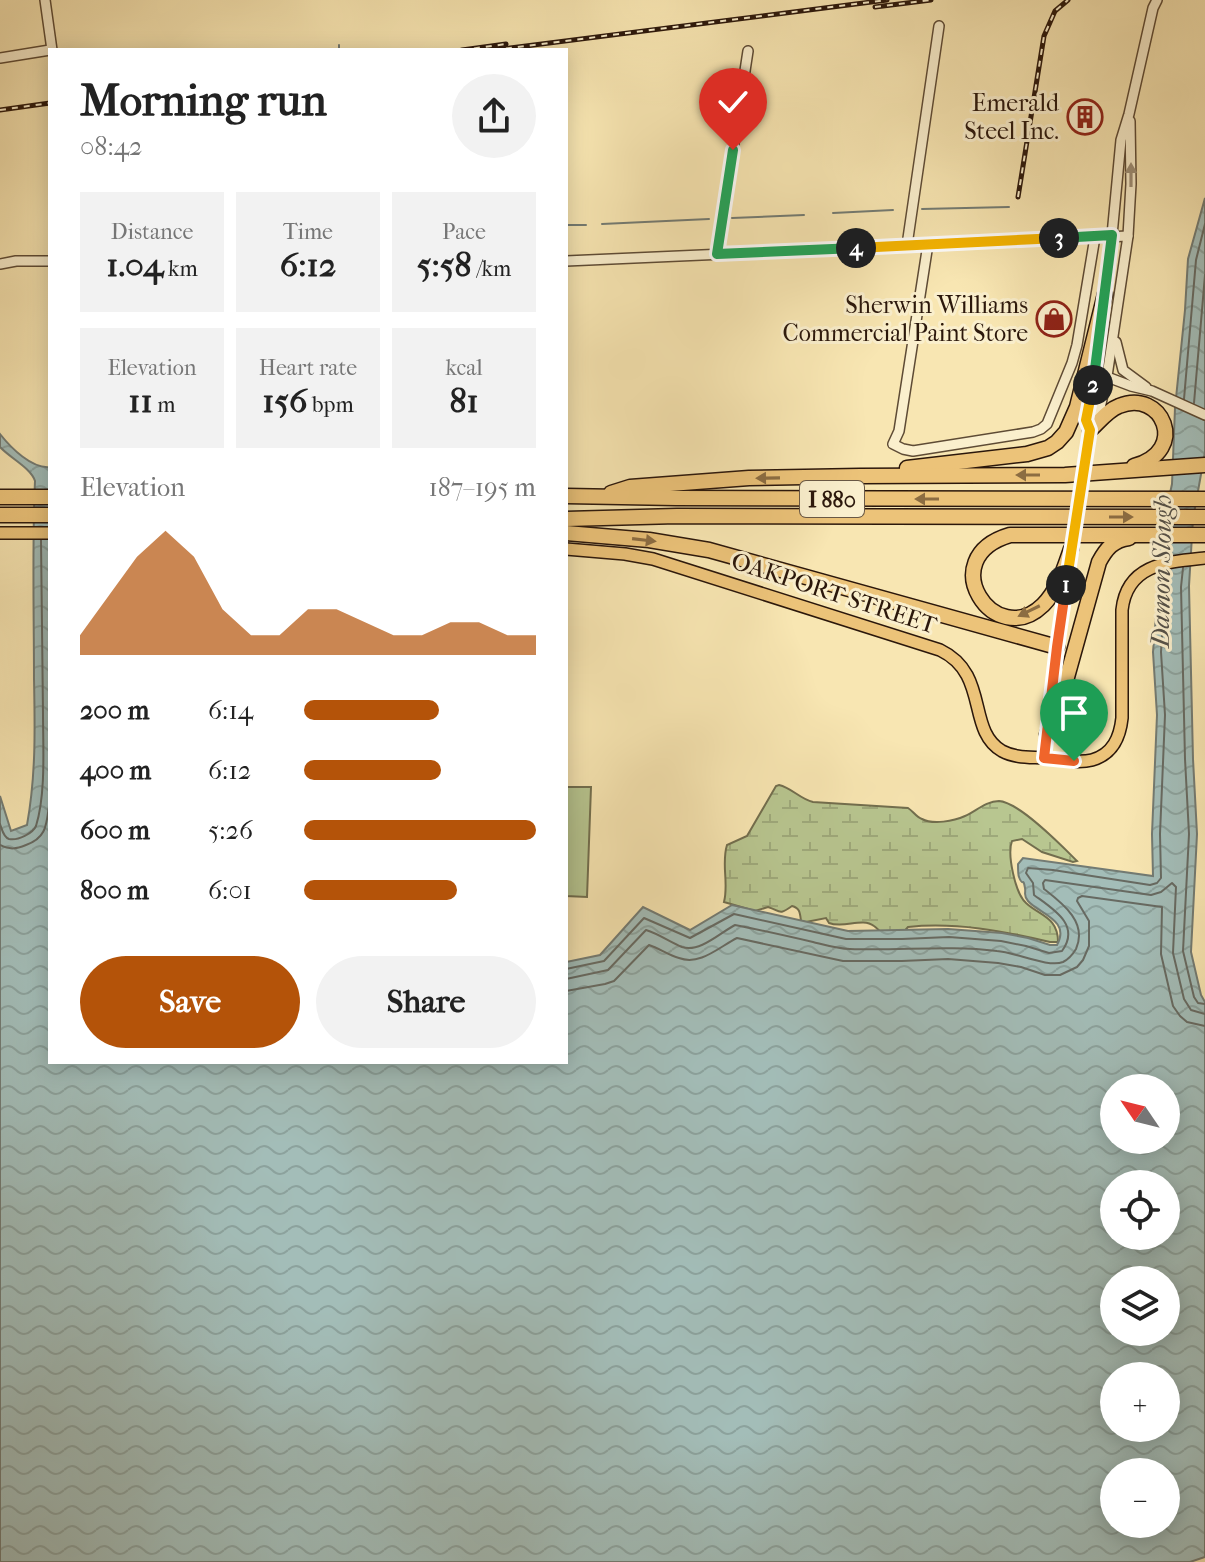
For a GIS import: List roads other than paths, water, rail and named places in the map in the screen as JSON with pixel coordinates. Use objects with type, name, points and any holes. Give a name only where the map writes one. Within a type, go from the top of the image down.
[{"type":"highway","points":[[860,476],[892,469],[1027,454],[1057,442],[1073,420],[1105,294]]},
{"type":"highway","points":[[1090,430],[1113,409],[1129,403],[1149,406],[1163,421],[1165,441],[1154,458],[1106,473]]},
{"type":"highway","points":[[602,496],[630,487],[749,478],[1065,475],[1205,465]]},
{"type":"highway","name":"I 880","points":[[568,496],[1205,499]]},
{"type":"highway","points":[[0,497],[48,497]]},
{"type":"highway","points":[[0,515],[48,515]]},
{"type":"highway","name":"I 880","points":[[568,519],[677,516],[1205,517]]},
{"type":"highway","points":[[568,533],[649,540],[709,550],[1057,647]]},
{"type":"highway","points":[[1071,549],[1058,584],[1034,612],[1016,617],[1003,616],[980,601],[974,586],[976,560],[983,549],[996,539],[1010,535],[1204,535]]},
{"type":"highway","points":[[1047,734],[1059,706],[1099,562],[1112,544],[1121,539],[1149,535]]},
{"type":"main road","points":[[0,533],[48,533]]},
{"type":"main road","name":"OAKPORT STREET","points":[[568,549],[653,559],[940,650],[959,661],[965,670],[982,724],[993,744],[1022,757],[1088,761],[1109,751],[1121,731],[1123,597],[1134,579],[1151,568],[1202,558]]},
{"type":"street","points":[[45,0],[51,48]]},
{"type":"street","points":[[1090,430],[1086,420],[1105,294],[1121,140],[1154,3]]},
{"type":"street","points":[[907,245],[939,26]]},
{"type":"street","points":[[0,58],[48,50]]},
{"type":"street","points":[[717,254],[748,51]]},
{"type":"street","points":[[1044,758],[1085,457],[1090,430],[1099,413],[1115,335],[1128,236],[1131,184],[1129,114]]},
{"type":"street","points":[[568,261],[1128,236]]},
{"type":"street","points":[[928,244],[899,431],[893,444],[913,451],[1033,432],[1047,424],[1077,345],[1095,237]]},
{"type":"street","points":[[0,264],[48,261]]},
{"type":"street","points":[[1115,335],[1123,370],[1152,391],[1205,415]]},
{"type":"street","points":[[1094,374],[1152,391]]},
{"type":"water","name":"Damon Slough","points":[[1205,198],[1205,452],[1193,519],[1189,586],[1197,834],[1191,952],[1205,1002],[1205,1557],[1190,1562],[0,1562],[0,796],[11,831],[27,825],[34,752],[35,481],[25,467],[0,447],[0,434],[29,461],[48,467],[48,1064],[568,1064],[568,962],[600,955],[643,907],[690,930],[732,905],[848,931],[948,929],[1002,933],[1057,945],[1060,929],[1057,924],[1026,897],[1018,873],[1018,864],[1023,858],[1153,876],[1157,715],[1153,652],[1159,544],[1172,484],[1188,259]]},
{"type":"waterway","points":[[922,209],[1009,207]]},
{"type":"waterway","points":[[833,213],[893,210]]},
{"type":"waterway","points":[[732,218],[804,215]]},
{"type":"waterway","points":[[602,224],[709,219]]},
{"type":"waterway","points":[[568,225],[586,225]]},
{"type":"railway","points":[[510,48],[887,0]]},
{"type":"railway","points":[[875,7],[931,0]]},
{"type":"railway","points":[[1018,197],[1044,36],[1055,11],[1068,0]]},
{"type":"railway","points":[[477,48],[506,44]]},
{"type":"railway","points":[[0,110],[48,103]]},
{"type":"place","name":"Emerald Steel Inc.","points":[[1085,117]]},
{"type":"place","name":"Sherwin Williams Commercial Paint Store","points":[[1054,319]]}]
